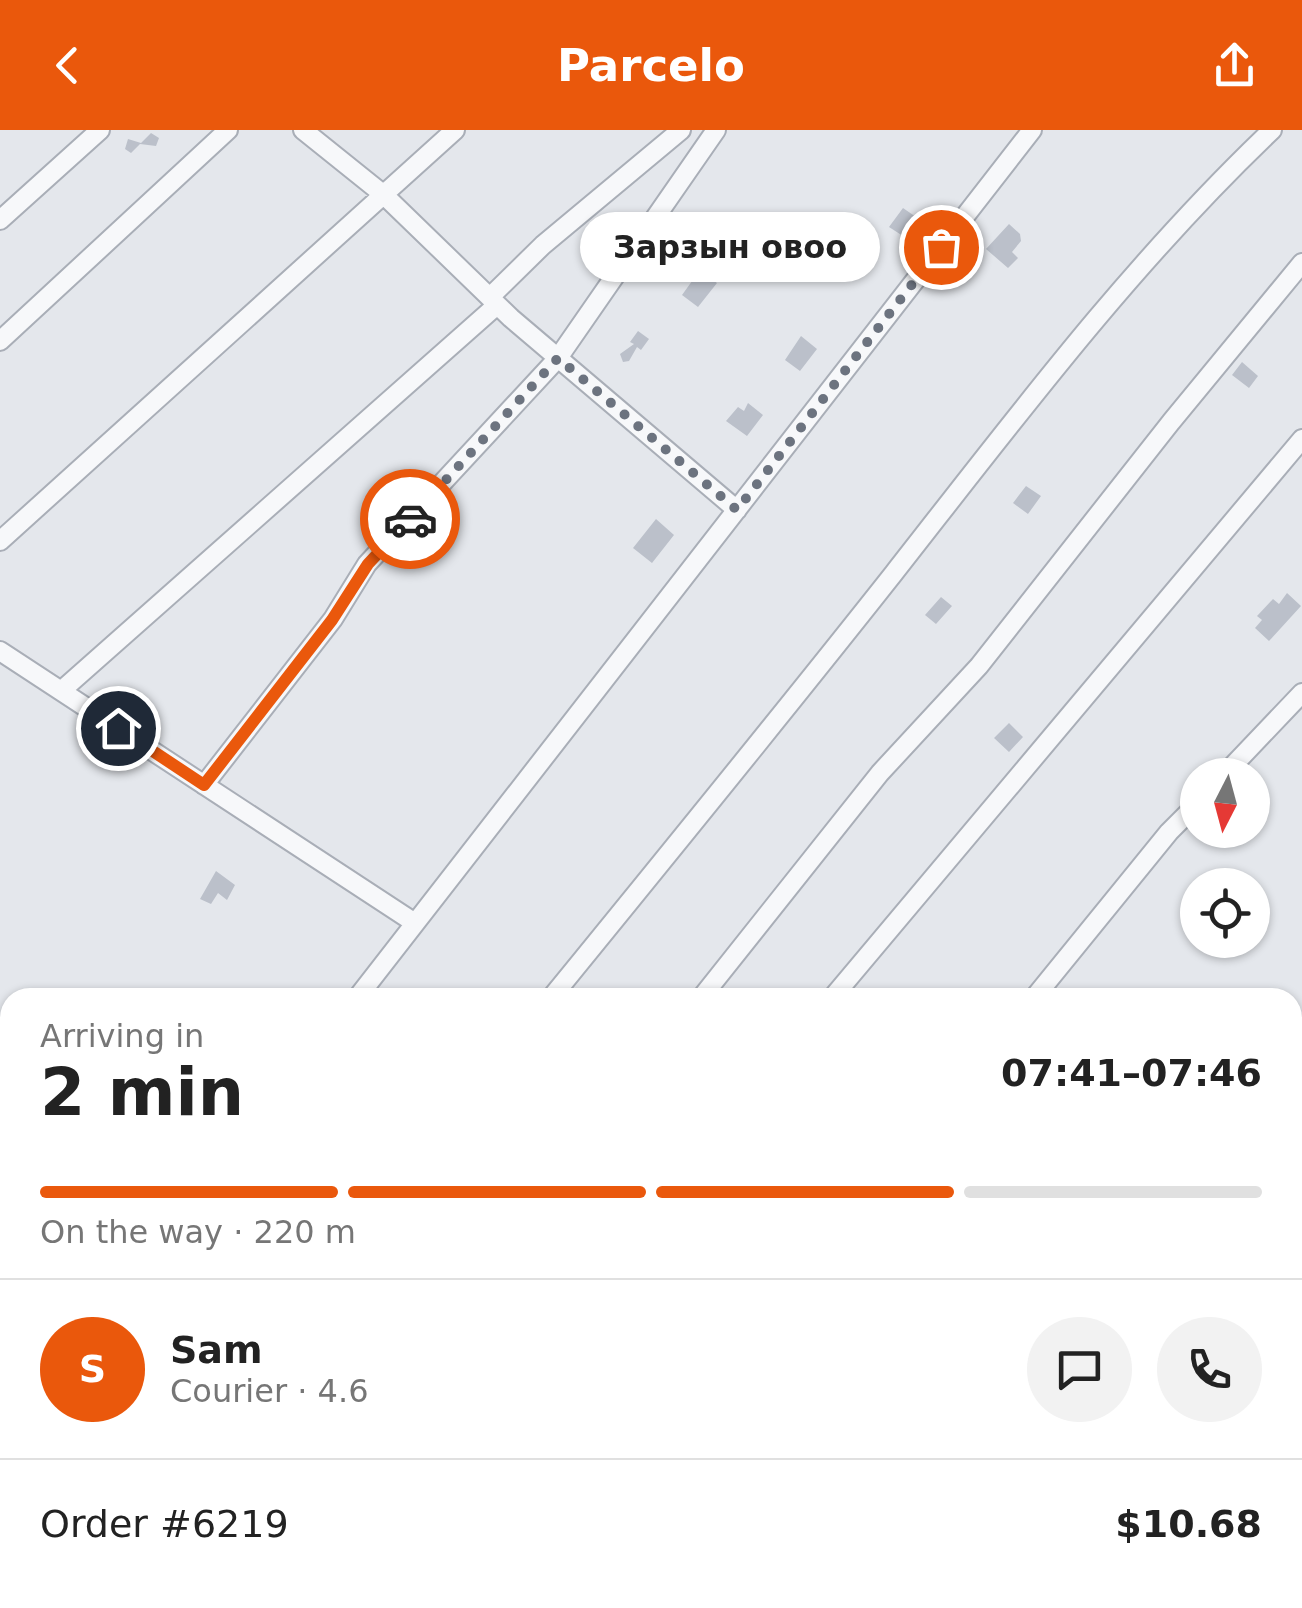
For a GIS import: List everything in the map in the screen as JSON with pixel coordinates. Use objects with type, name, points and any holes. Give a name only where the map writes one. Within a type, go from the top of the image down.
[{"type":"street","points":[[0,220],[100,130]]},
{"type":"street","points":[[0,340],[228,130]]},
{"type":"street","points":[[303,130],[384,195],[493,301],[737,510]]},
{"type":"street","points":[[0,541],[455,130]]},
{"type":"street","points":[[61,691],[493,301],[568,223],[680,130]]},
{"type":"street","points":[[204,785],[332,620],[368,564],[558,358],[716,130]]},
{"type":"street","points":[[365,988],[1032,130]]},
{"type":"street","points":[[559,988],[785,712],[1088,325],[1214,186],[1272,130]]},
{"type":"street","points":[[709,988],[880,773],[979,666],[1170,422],[1302,263]]},
{"type":"street","points":[[840,988],[1302,439]]},
{"type":"street","points":[[0,651],[415,923]]},
{"type":"street","points":[[1240,758],[1302,693]]},
{"type":"street","points":[[1042,988],[1180,821]]},
{"type":"building","points":[[151,133],[159,138],[156,146],[140,144],[131,153],[125,149],[128,139],[141,143]]},
{"type":"building","points":[[903,208],[916,217],[903,236],[889,227]]},
{"type":"building","points":[[1009,224],[1020,234],[1021,241],[1012,252],[1018,258],[1008,268],[986,249]]},
{"type":"building","points":[[700,270],[717,283],[698,307],[682,295]]},
{"type":"building","points":[[638,331],[649,339],[641,350],[637,347],[629,361],[623,362],[620,354],[634,344],[630,342]]},
{"type":"building","points":[[801,336],[817,349],[800,371],[785,360]]},
{"type":"building","points":[[1242,362],[1258,376],[1249,388],[1232,375]]},
{"type":"building","points":[[748,403],[763,415],[747,436],[726,421],[738,407],[744,411]]},
{"type":"building","points":[[1026,486],[1041,496],[1028,514],[1013,503]]},
{"type":"building","points":[[383,497],[394,508],[379,522],[368,512]]},
{"type":"building","points":[[656,519],[674,535],[652,563],[633,548]]},
{"type":"building","points":[[1287,593],[1301,606],[1269,641],[1255,628],[1262,620],[1257,616],[1273,599],[1279,604]]},
{"type":"building","points":[[941,597],[952,606],[936,624],[925,615]]},
{"type":"building","points":[[1009,723],[1023,737],[1009,752],[994,738]]},
{"type":"building","points":[[216,871],[235,885],[227,900],[218,893],[211,904],[200,899]]},
{"type":"way so far","points":[[410,519],[558,358],[737,510],[941,247]]},
{"type":"place","name":"Зарзын овоо","points":[[941,247]]},
{"type":"route","points":[[118,728],[204,785],[332,620],[368,564],[410,519]]}]
